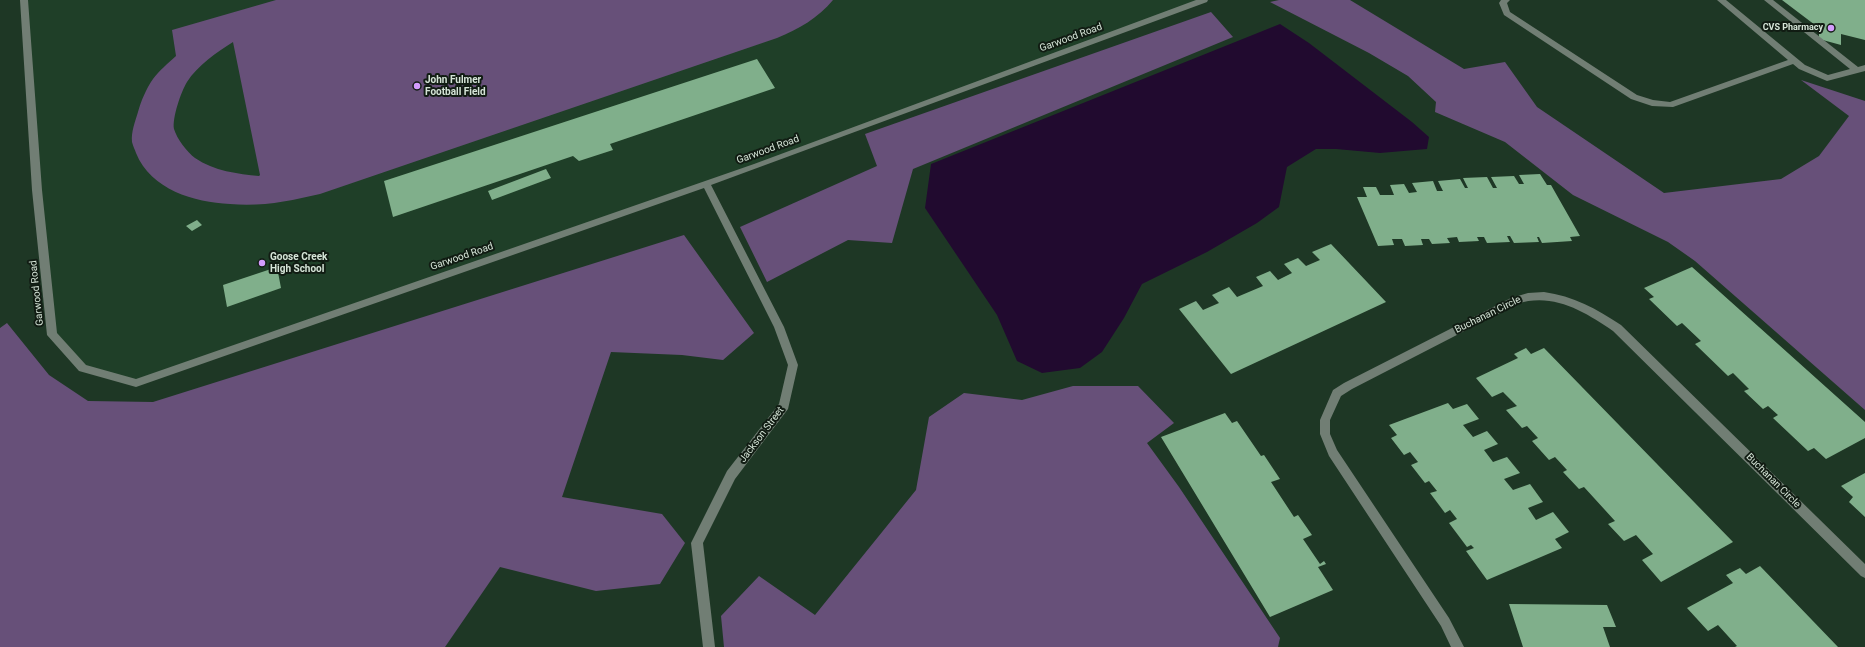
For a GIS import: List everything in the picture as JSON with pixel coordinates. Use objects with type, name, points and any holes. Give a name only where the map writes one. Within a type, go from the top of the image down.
[{"type":"street","name":"Garwood Road","points":[[24,0],[37,190],[52,335],[83,368],[136,383],[706,184],[1204,0]]},
{"type":"street","points":[[1506,0],[1503,3],[1507,13],[1634,98],[1652,104],[1670,105],[1794,61]]},
{"type":"street","points":[[1721,0],[1802,67],[1827,78],[1865,68]]},
{"type":"street","points":[[1768,0],[1856,70]]},
{"type":"street","name":"Jackson Street","points":[[706,184],[779,327],[793,365],[784,406],[731,475],[697,543],[709,647]]},
{"type":"street","name":"Buchanan Circle","points":[[1458,647],[1445,622],[1333,452],[1325,434],[1325,420],[1337,393],[1348,386],[1514,300],[1533,296],[1551,297],[1587,309],[1617,328],[1865,572]]},
{"type":"shaded area","name":"Goose Creek High School","points":[[24,0],[1204,0],[757,166],[136,383],[83,368],[52,335]]},
{"type":"shaded area","name":"John Fulmer Football Field","points":[[276,0],[833,0],[808,22],[777,38],[320,194],[287,201],[253,205],[216,203],[188,197],[175,192],[152,176],[143,166],[136,153],[132,142],[132,134],[142,99],[153,79],[176,56],[172,30]],"holes":[[[233,42],[260,175],[226,171],[202,162],[195,158],[186,149],[177,137],[174,129],[174,118],[182,92],[191,76],[214,55]]]},
{"type":"shaded area","points":[[1279,0],[1350,0],[1464,69],[1505,62],[1537,107],[1664,193],[1781,179],[1819,156],[1849,116],[1801,80],[1865,101],[1865,410],[1695,261],[1668,242],[1573,195],[1505,142],[1435,112],[1436,102],[1408,76],[1369,53],[1270,2]]},
{"type":"shaded area","points":[[1211,12],[1233,37],[913,169],[892,243],[848,240],[767,282],[740,227],[877,166],[865,134]]},
{"type":"shaded area","points":[[1280,24],[1309,43],[1412,122],[1429,137],[1427,149],[1380,153],[1336,149],[1316,149],[1287,167],[1279,207],[1257,223],[1207,252],[1142,284],[1124,318],[1102,352],[1080,368],[1042,373],[1017,361],[997,315],[925,208],[931,164]]},
{"type":"shaded area","points":[[684,235],[754,333],[723,360],[682,355],[611,352],[562,497],[662,514],[685,543],[660,584],[596,591],[500,567],[445,647],[0,647],[0,328],[7,323],[49,375],[88,401],[153,402]]},
{"type":"shaded area","points":[[1073,386],[1138,386],[1174,423],[1147,443],[1179,487],[1280,638],[1278,647],[724,647],[721,616],[759,576],[815,615],[916,490],[929,417],[964,393],[1022,400]]},
{"type":"building","name":"CVS Pharmacy","points":[[1782,0],[1865,0],[1865,40],[1841,34],[1841,45],[1819,39],[1819,28]]},
{"type":"building","points":[[757,59],[775,88],[610,144],[613,150],[579,161],[573,156],[393,217],[384,181]]},
{"type":"building","points":[[546,169],[551,178],[492,200],[488,191]]},
{"type":"building","points":[[1540,174],[1547,185],[1551,185],[1580,236],[1570,237],[1572,241],[1542,243],[1539,237],[1537,237],[1539,242],[1514,243],[1510,236],[1507,236],[1510,242],[1487,243],[1484,237],[1477,237],[1479,241],[1459,242],[1457,237],[1447,238],[1450,243],[1432,244],[1429,239],[1421,239],[1423,245],[1405,246],[1402,239],[1392,239],[1394,245],[1378,246],[1357,197],[1367,197],[1363,187],[1376,187],[1380,195],[1394,195],[1390,185],[1404,184],[1409,193],[1417,192],[1412,183],[1433,181],[1437,191],[1443,191],[1438,181],[1460,179],[1465,188],[1468,188],[1463,178],[1487,177],[1493,188],[1497,188],[1491,177],[1514,176],[1519,184],[1524,184],[1519,175]]},
{"type":"building","points":[[197,220],[202,225],[192,231],[186,226]]},
{"type":"building","points":[[1331,244],[1386,302],[1231,374],[1179,309],[1196,301],[1203,310],[1219,303],[1212,295],[1229,287],[1237,297],[1263,286],[1256,277],[1270,271],[1278,280],[1292,273],[1284,264],[1298,258],[1306,266],[1320,260],[1312,252]]},
{"type":"building","points":[[277,267],[281,288],[227,307],[223,285]]},
{"type":"building","points":[[1692,267],[1865,422],[1865,438],[1826,459],[1814,448],[1808,451],[1773,418],[1778,415],[1768,406],[1763,409],[1744,391],[1749,389],[1733,373],[1728,376],[1695,344],[1701,341],[1682,323],[1677,326],[1649,299],[1654,297],[1644,288]]},
{"type":"building","points":[[1526,348],[1531,354],[1544,348],[1733,542],[1661,582],[1642,560],[1653,554],[1636,535],[1624,541],[1608,524],[1615,521],[1584,487],[1579,489],[1563,472],[1567,470],[1555,457],[1549,460],[1532,441],[1538,438],[1527,426],[1522,428],[1506,410],[1517,406],[1503,392],[1492,397],[1476,378],[1518,358],[1514,354]]},
{"type":"building","points":[[1448,403],[1453,409],[1467,404],[1479,419],[1463,425],[1473,437],[1487,431],[1498,444],[1484,450],[1493,462],[1507,457],[1520,473],[1504,479],[1513,490],[1530,484],[1543,502],[1528,508],[1536,520],[1553,512],[1569,532],[1555,539],[1562,548],[1487,580],[1466,551],[1474,548],[1471,545],[1467,547],[1449,523],[1457,519],[1450,510],[1445,513],[1430,493],[1437,491],[1429,481],[1425,483],[1411,465],[1418,462],[1410,452],[1404,455],[1391,438],[1397,435],[1389,425]]},
{"type":"building","points":[[1225,413],[1232,423],[1237,421],[1261,456],[1264,455],[1280,479],[1271,482],[1294,517],[1298,515],[1312,535],[1303,539],[1320,564],[1324,561],[1326,564],[1318,567],[1333,590],[1270,617],[1161,437]]},
{"type":"building","points":[[1865,473],[1865,517],[1849,502],[1853,497],[1841,486]]},
{"type":"building","points":[[1760,566],[1838,647],[1735,647],[1737,646],[1718,625],[1708,631],[1687,608],[1733,583],[1726,575],[1740,568],[1746,574]]},
{"type":"building","points":[[1509,604],[1607,605],[1616,627],[1603,627],[1610,647],[1523,647]]},
{"type":"place","name":"CVS Pharmacy","points":[[1831,28]]},
{"type":"place","name":"John Fulmer Football Field","points":[[417,86]]},
{"type":"place","name":"Goose Creek High School","points":[[262,263]]}]
